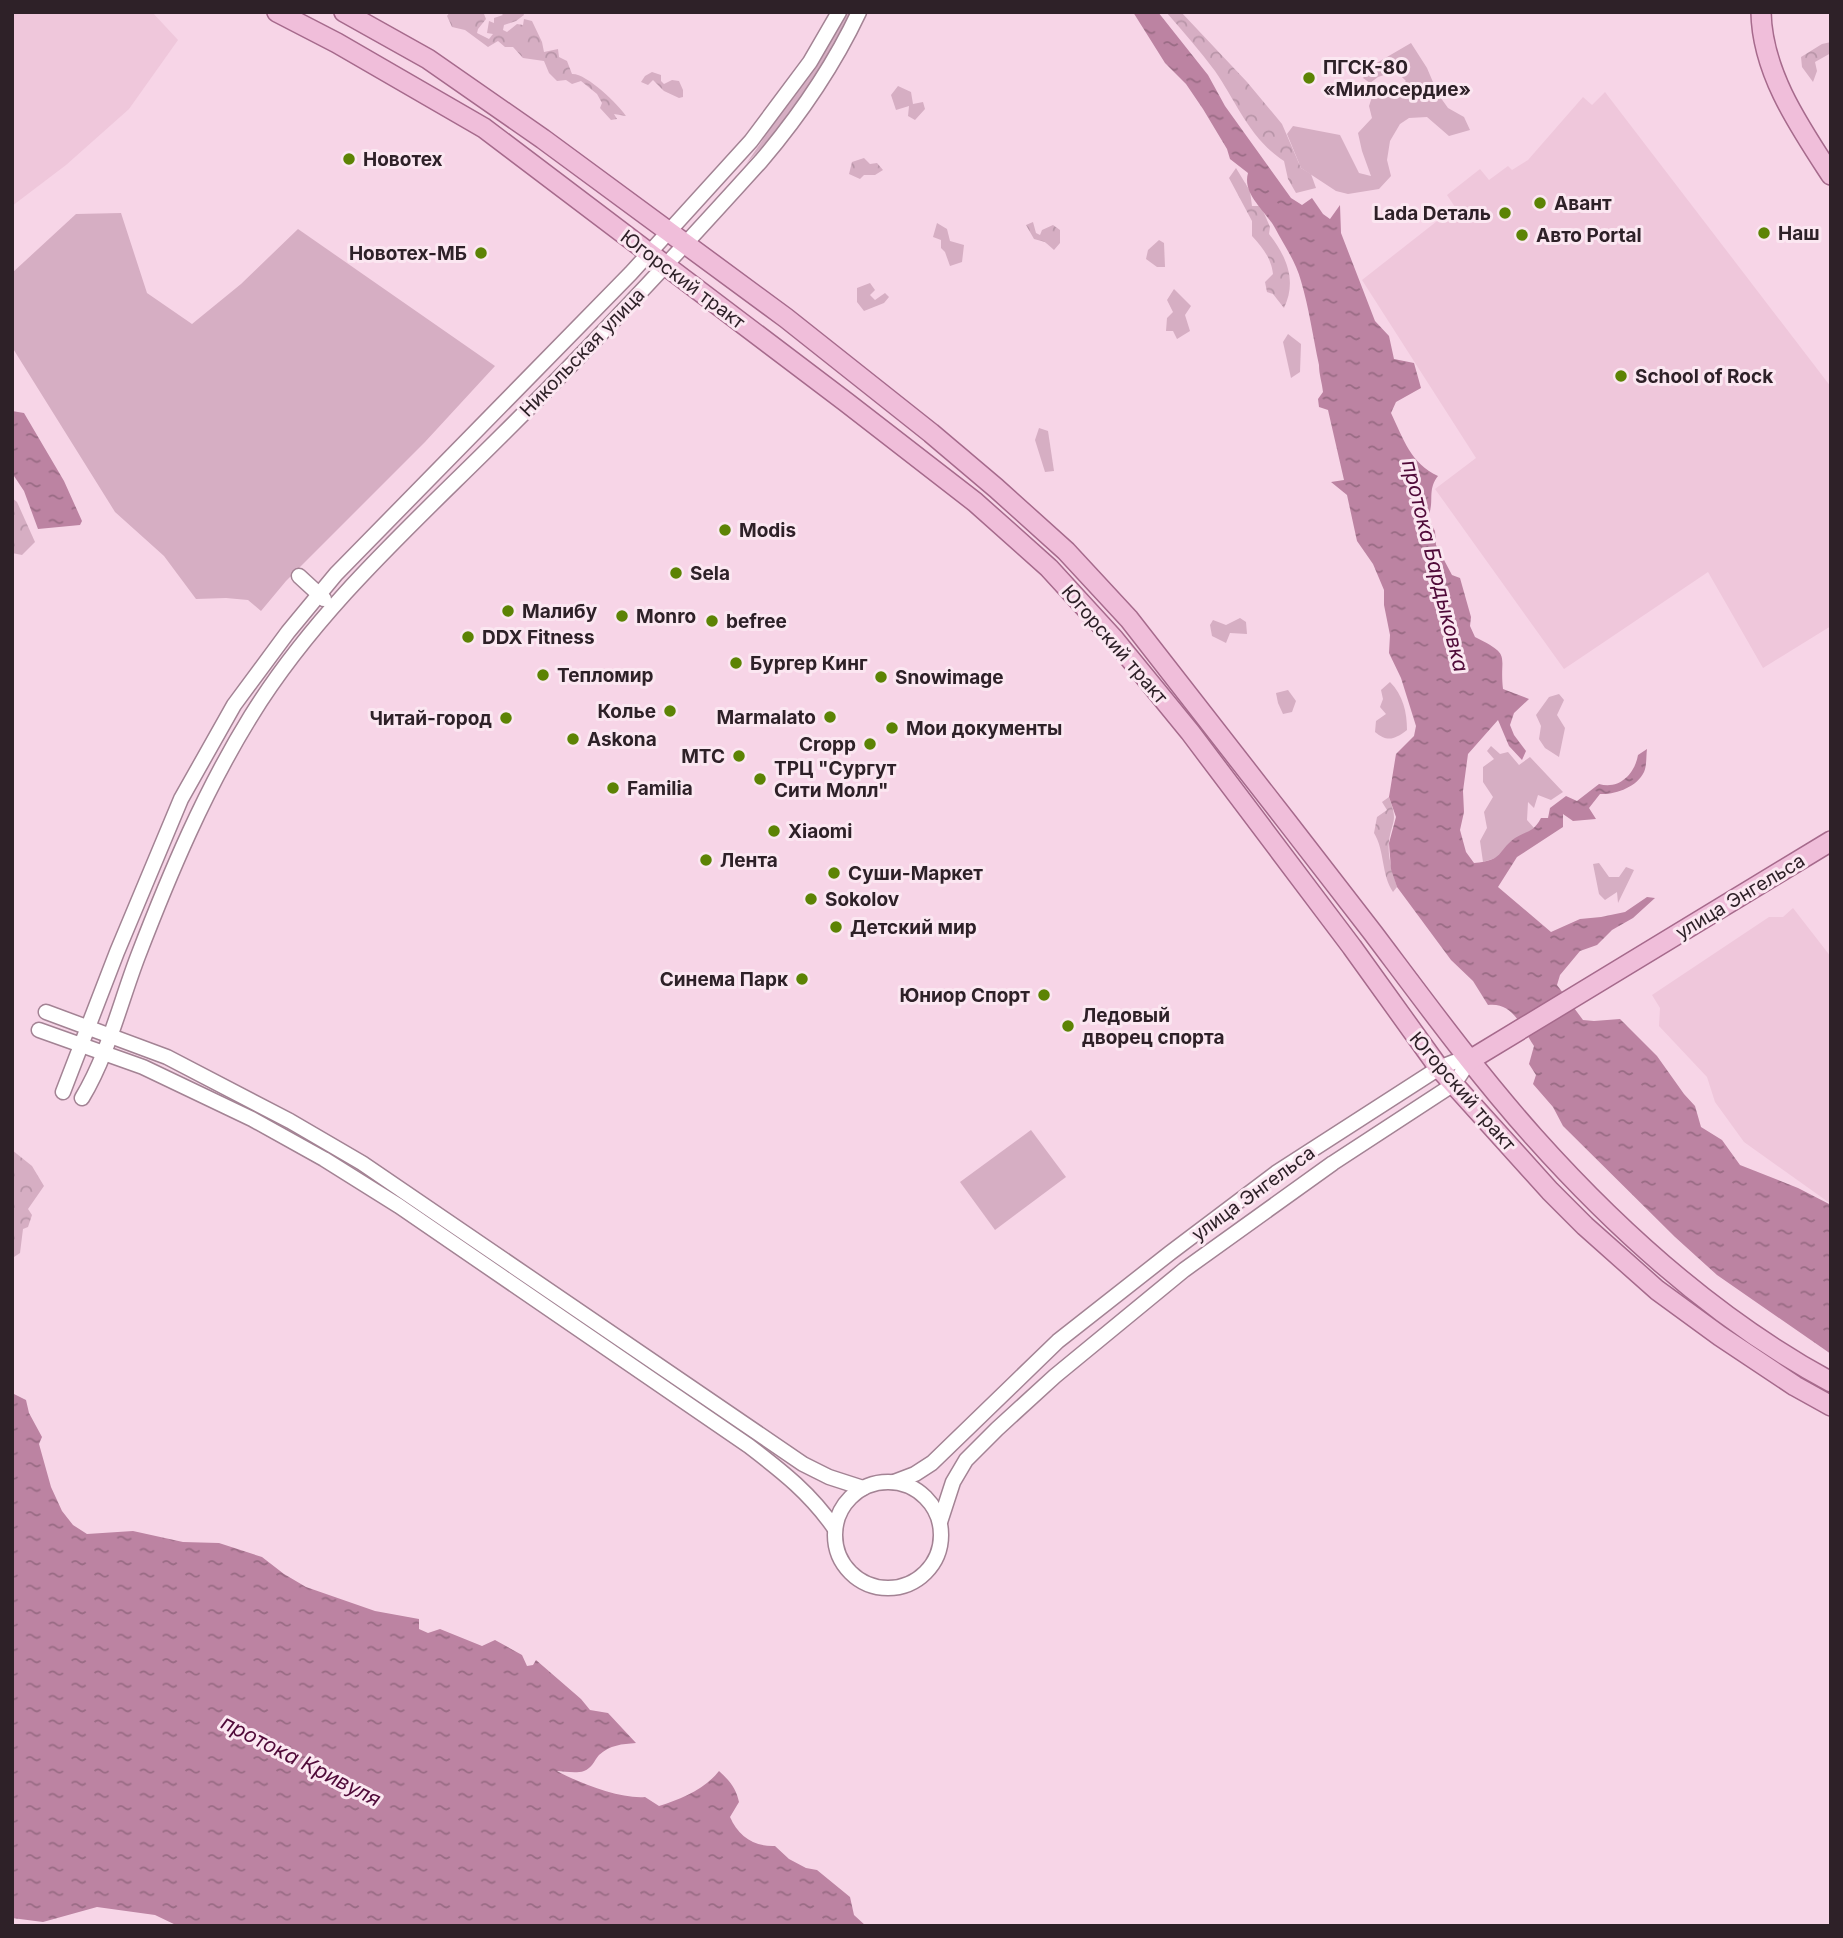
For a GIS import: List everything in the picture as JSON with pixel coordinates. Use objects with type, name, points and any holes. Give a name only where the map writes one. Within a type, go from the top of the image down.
[{"type":"main road","name":"Югорский тракт","points":[[277,12],[337,43],[484,128],[975,502],[1049,568],[1114,639],[1190,732],[1439,1068],[1549,1191],[1657,1290],[1731,1343],[1831,1406]]},
{"type":"main road","name":"Югорский тракт","points":[[344,12],[428,59],[543,139],[786,318],[930,433],[1066,551],[1129,619],[1470,1060],[1532,1135],[1585,1192],[1683,1283],[1746,1329],[1831,1382]]},
{"type":"main road","points":[[1761,12],[1763,39],[1772,71],[1789,106],[1831,174]]},
{"type":"main road","name":"улица Энгельса","points":[[1470,1060],[1831,841]]},
{"type":"street","name":"Никольская улица","points":[[63,1092],[117,952],[191,780],[234,705],[318,593],[390,515],[649,252],[751,141],[810,62],[839,12]]},
{"type":"street","name":"Никольская улица","points":[[82,1098],[96,1075],[158,907],[199,808],[218,772],[280,673],[332,607],[395,540],[568,370],[788,129],[825,76],[859,12]]},
{"type":"street","points":[[299,576],[332,607]]},
{"type":"street","points":[[46,1012],[167,1056],[362,1163],[803,1464],[829,1477],[863,1488]]},
{"type":"street","points":[[39,1030],[143,1067],[252,1119],[324,1158],[399,1206],[750,1446],[799,1485],[817,1504],[835,1530]]},
{"type":"street","name":"улица Энгельса","points":[[894,1482],[915,1474],[932,1463],[1050,1349],[1276,1173],[1439,1068],[1470,1060]]},
{"type":"street","name":"улица Энгельса","points":[[940,1522],[953,1482],[966,1460],[996,1429],[1069,1364],[1137,1306],[1258,1216],[1454,1084],[1470,1060]]},
{"type":"street","points":[[1050,1349],[1069,1364]]},
{"type":"street","points":[[894,1482],[920,1492],[933,1505],[940,1522],[942,1541],[932,1566],[918,1579],[892,1588],[865,1583],[850,1572],[837,1548],[835,1530],[845,1504],[863,1488],[876,1483],[894,1482]]},
{"type":"shaded area","points":[[12,12],[152,12],[178,40],[129,109],[66,165],[12,206]]},
{"type":"shaded area","points":[[1605,92],[1831,387],[1831,626],[1763,668],[1708,572],[1564,669],[1435,489],[1476,458],[1362,280],[1455,207],[1447,195],[1480,169],[1489,180],[1508,166],[1512,170],[1528,160],[1583,97],[1592,105]]},
{"type":"shaded area","points":[[1793,908],[1831,957],[1831,1204],[1744,1142],[1715,1102],[1707,1077],[1659,1026],[1660,1008],[1652,995],[1769,917],[1783,917]]},
{"type":"green space","points":[[450,12],[484,14],[486,19],[477,33],[489,39],[493,34],[487,33],[489,21],[494,23],[494,18],[503,15],[500,12],[523,12],[524,15],[516,21],[504,25],[503,30],[507,32],[517,24],[523,25],[524,19],[532,21],[544,52],[558,49],[559,57],[567,61],[572,74],[593,84],[626,116],[614,114],[617,119],[611,120],[600,108],[602,103],[597,94],[581,81],[572,84],[566,80],[557,81],[549,73],[544,61],[523,58],[513,47],[505,47],[498,41],[488,47],[465,30],[452,27],[447,16]]},
{"type":"green space","points":[[845,12],[851,12],[817,73],[791,111],[746,164],[820,57]]},
{"type":"green space","points":[[1166,12],[1181,12],[1247,82],[1282,124],[1301,168],[1311,174],[1316,188],[1296,193],[1288,179],[1284,161],[1253,131],[1215,71]]},
{"type":"green space","points":[[1831,42],[1831,53],[1815,62],[1817,71],[1813,82],[1802,67],[1801,57],[1822,44]]},
{"type":"green space","points":[[1411,43],[1427,68],[1438,94],[1448,108],[1464,117],[1470,130],[1449,136],[1427,117],[1409,118],[1400,124],[1390,141],[1387,160],[1391,176],[1379,189],[1348,194],[1336,191],[1301,168],[1287,134],[1293,126],[1340,135],[1359,173],[1371,176],[1358,133],[1372,118],[1369,106],[1374,91],[1390,85],[1397,88],[1406,81],[1396,71],[1370,83],[1363,78],[1375,64]]},
{"type":"green space","points":[[652,72],[661,75],[664,84],[672,80],[679,81],[683,97],[679,98],[664,91],[653,80],[648,85],[641,82]]},
{"type":"green space","points":[[898,86],[911,92],[913,104],[923,102],[925,109],[915,120],[908,116],[909,106],[896,110],[891,95]]},
{"type":"green space","points":[[864,158],[870,164],[877,163],[883,170],[875,175],[864,175],[860,179],[849,174],[852,162]]},
{"type":"green space","points":[[1236,168],[1250,191],[1252,206],[1261,206],[1270,227],[1269,234],[1285,260],[1290,288],[1284,308],[1273,294],[1267,292],[1265,282],[1273,274],[1272,268],[1266,254],[1252,236],[1252,221],[1229,178]]},
{"type":"green space","points":[[121,213],[147,293],[192,324],[241,284],[298,229],[495,366],[425,442],[286,581],[261,611],[248,600],[196,599],[164,556],[115,512],[12,347],[12,273],[76,214]]},
{"type":"green space","points":[[1033,222],[1036,233],[1040,235],[1042,230],[1053,225],[1060,230],[1060,243],[1054,250],[1045,242],[1034,239],[1026,225]]},
{"type":"green space","points":[[937,223],[947,229],[950,241],[964,245],[962,262],[950,266],[941,248],[941,240],[933,237]]},
{"type":"green space","points":[[1159,240],[1164,243],[1165,267],[1157,267],[1146,259],[1148,250]]},
{"type":"green space","points":[[870,283],[875,290],[870,295],[875,300],[885,293],[889,297],[884,303],[864,311],[857,302],[857,288]]},
{"type":"green space","points":[[1174,289],[1191,306],[1185,315],[1190,331],[1177,339],[1173,331],[1166,331],[1167,318],[1173,312],[1167,300]]},
{"type":"green space","points":[[1288,334],[1301,344],[1300,372],[1291,378],[1283,342]]},
{"type":"green space","points":[[1039,428],[1048,431],[1054,471],[1045,472],[1035,440]]},
{"type":"green space","points":[[12,498],[17,502],[35,542],[22,555],[12,553]]},
{"type":"green space","points":[[1240,618],[1246,622],[1247,634],[1230,633],[1226,643],[1212,636],[1210,625],[1213,620],[1226,625]]},
{"type":"green space","points":[[1390,682],[1403,704],[1407,730],[1391,738],[1375,732],[1376,721],[1386,714],[1380,707],[1383,699],[1381,690]]},
{"type":"green space","points":[[1288,690],[1296,701],[1292,712],[1283,714],[1276,693]]},
{"type":"green space","points":[[1559,694],[1564,700],[1557,715],[1565,728],[1559,757],[1545,748],[1539,739],[1541,726],[1536,715],[1549,697]]},
{"type":"green space","points":[[1491,746],[1500,754],[1508,752],[1519,765],[1530,757],[1563,792],[1551,800],[1538,795],[1534,808],[1528,802],[1527,820],[1535,829],[1513,840],[1499,857],[1483,862],[1480,841],[1487,828],[1484,812],[1493,797],[1483,782],[1483,767],[1494,759],[1487,751]]},
{"type":"green space","points":[[1389,797],[1394,820],[1389,853],[1397,887],[1393,892],[1374,833],[1377,817],[1387,810],[1382,802]]},
{"type":"green space","points":[[1599,863],[1609,877],[1619,877],[1626,867],[1634,870],[1618,903],[1617,892],[1605,900],[1599,894],[1593,864]]},
{"type":"green space","points":[[1031,1130],[1066,1177],[995,1230],[960,1182]]},
{"type":"green space","points":[[12,1150],[32,1166],[44,1186],[28,1209],[32,1215],[28,1227],[23,1229],[20,1253],[14,1257],[12,1255]]},
{"type":"water","name":"протока Бардыковка","points":[[1133,12],[1158,12],[1208,75],[1225,106],[1291,198],[1302,205],[1312,198],[1330,219],[1340,205],[1341,233],[1375,321],[1389,336],[1394,359],[1414,363],[1421,388],[1396,402],[1391,413],[1414,457],[1438,476],[1432,487],[1431,507],[1427,517],[1435,531],[1436,545],[1452,575],[1460,578],[1471,617],[1470,626],[1475,637],[1495,648],[1502,657],[1503,689],[1529,699],[1514,713],[1510,725],[1526,751],[1522,760],[1509,746],[1498,720],[1468,754],[1460,830],[1466,852],[1474,863],[1491,860],[1515,838],[1533,829],[1541,818],[1548,818],[1550,808],[1566,796],[1577,801],[1599,784],[1614,785],[1620,782],[1634,768],[1638,755],[1647,749],[1645,769],[1636,782],[1619,791],[1600,794],[1589,808],[1596,819],[1573,821],[1563,814],[1563,827],[1517,857],[1498,887],[1551,932],[1580,919],[1625,912],[1647,897],[1655,898],[1633,918],[1612,930],[1597,945],[1580,951],[1560,975],[1557,985],[1583,1020],[1620,1019],[1657,1056],[1695,1106],[1701,1127],[1722,1140],[1740,1165],[1798,1188],[1831,1205],[1831,1354],[1717,1275],[1563,1126],[1553,1107],[1533,1084],[1536,1075],[1529,1064],[1534,1046],[1521,1024],[1504,1007],[1488,1005],[1473,981],[1451,960],[1397,887],[1391,869],[1389,843],[1396,817],[1389,797],[1396,754],[1414,736],[1416,726],[1401,678],[1389,653],[1390,635],[1384,590],[1373,564],[1357,541],[1347,495],[1331,482],[1344,480],[1328,410],[1319,407],[1318,399],[1323,388],[1301,281],[1275,228],[1251,195],[1248,173],[1230,159],[1227,149],[1203,109],[1186,84],[1165,63]]},
{"type":"water","points":[[12,411],[24,413],[64,481],[82,521],[80,525],[38,529],[24,491],[12,473]]},
{"type":"water","name":"протока Кривуля","points":[[12,1393],[26,1400],[29,1413],[42,1437],[39,1444],[51,1487],[62,1511],[73,1525],[87,1534],[133,1531],[183,1542],[219,1543],[262,1557],[306,1587],[375,1611],[419,1619],[419,1629],[428,1633],[440,1629],[482,1646],[495,1640],[522,1655],[527,1666],[533,1665],[536,1660],[590,1710],[608,1713],[636,1743],[607,1749],[584,1771],[557,1771],[600,1789],[645,1797],[659,1806],[699,1789],[719,1771],[732,1785],[738,1797],[739,1802],[730,1817],[737,1830],[760,1845],[775,1846],[789,1859],[806,1868],[817,1870],[850,1897],[854,1915],[866,1926],[178,1926],[155,1915],[97,1907],[43,1922],[12,1918]]},
{"type":"place","name":"ПГСК-80 «Милосердие»","points":[[1309,78]]},
{"type":"place","name":"Новотех","points":[[349,159]]},
{"type":"place","name":"Авант","points":[[1540,203]]},
{"type":"place","name":"Lada Dеталь","points":[[1505,213]]},
{"type":"place","name":"Наш","points":[[1764,233]]},
{"type":"place","name":"Авто Portal","points":[[1522,235]]},
{"type":"place","name":"Новотех-МБ","points":[[481,253]]},
{"type":"place","name":"School of Rock","points":[[1621,376]]},
{"type":"place","name":"Modis","points":[[725,530]]},
{"type":"place","name":"Sela","points":[[676,573]]},
{"type":"place","name":"Малибу","points":[[508,611]]},
{"type":"place","name":"Monro","points":[[622,616]]},
{"type":"place","name":"befree","points":[[712,621]]},
{"type":"place","name":"DDX Fitness","points":[[468,637]]},
{"type":"place","name":"Бургер Кинг","points":[[736,663]]},
{"type":"place","name":"Тепломир","points":[[543,675]]},
{"type":"place","name":"Snowimage","points":[[881,677]]},
{"type":"place","name":"Колье","points":[[670,711]]},
{"type":"place","name":"Marmalato","points":[[830,717]]},
{"type":"place","name":"Читай-город","points":[[506,718]]},
{"type":"place","name":"Мои документы","points":[[892,728]]},
{"type":"place","name":"Askona","points":[[573,739]]},
{"type":"place","name":"Cropp","points":[[870,744]]},
{"type":"place","name":"МТС","points":[[739,756]]},
{"type":"place","name":"ТРЦ \"Сургут Сити Молл\"","points":[[760,779]]},
{"type":"place","name":"Familia","points":[[613,788]]},
{"type":"place","name":"Xiaomi","points":[[774,831]]},
{"type":"place","name":"Лента","points":[[706,860]]},
{"type":"place","name":"Суши-Маркет","points":[[834,873]]},
{"type":"place","name":"Sokolov","points":[[811,899]]},
{"type":"place","name":"Детский мир","points":[[836,927]]},
{"type":"place","name":"Синема Парк","points":[[802,979]]},
{"type":"place","name":"Юниор Спорт","points":[[1044,995]]},
{"type":"place","name":"Ледовый дворец спорта","points":[[1068,1026]]}]
